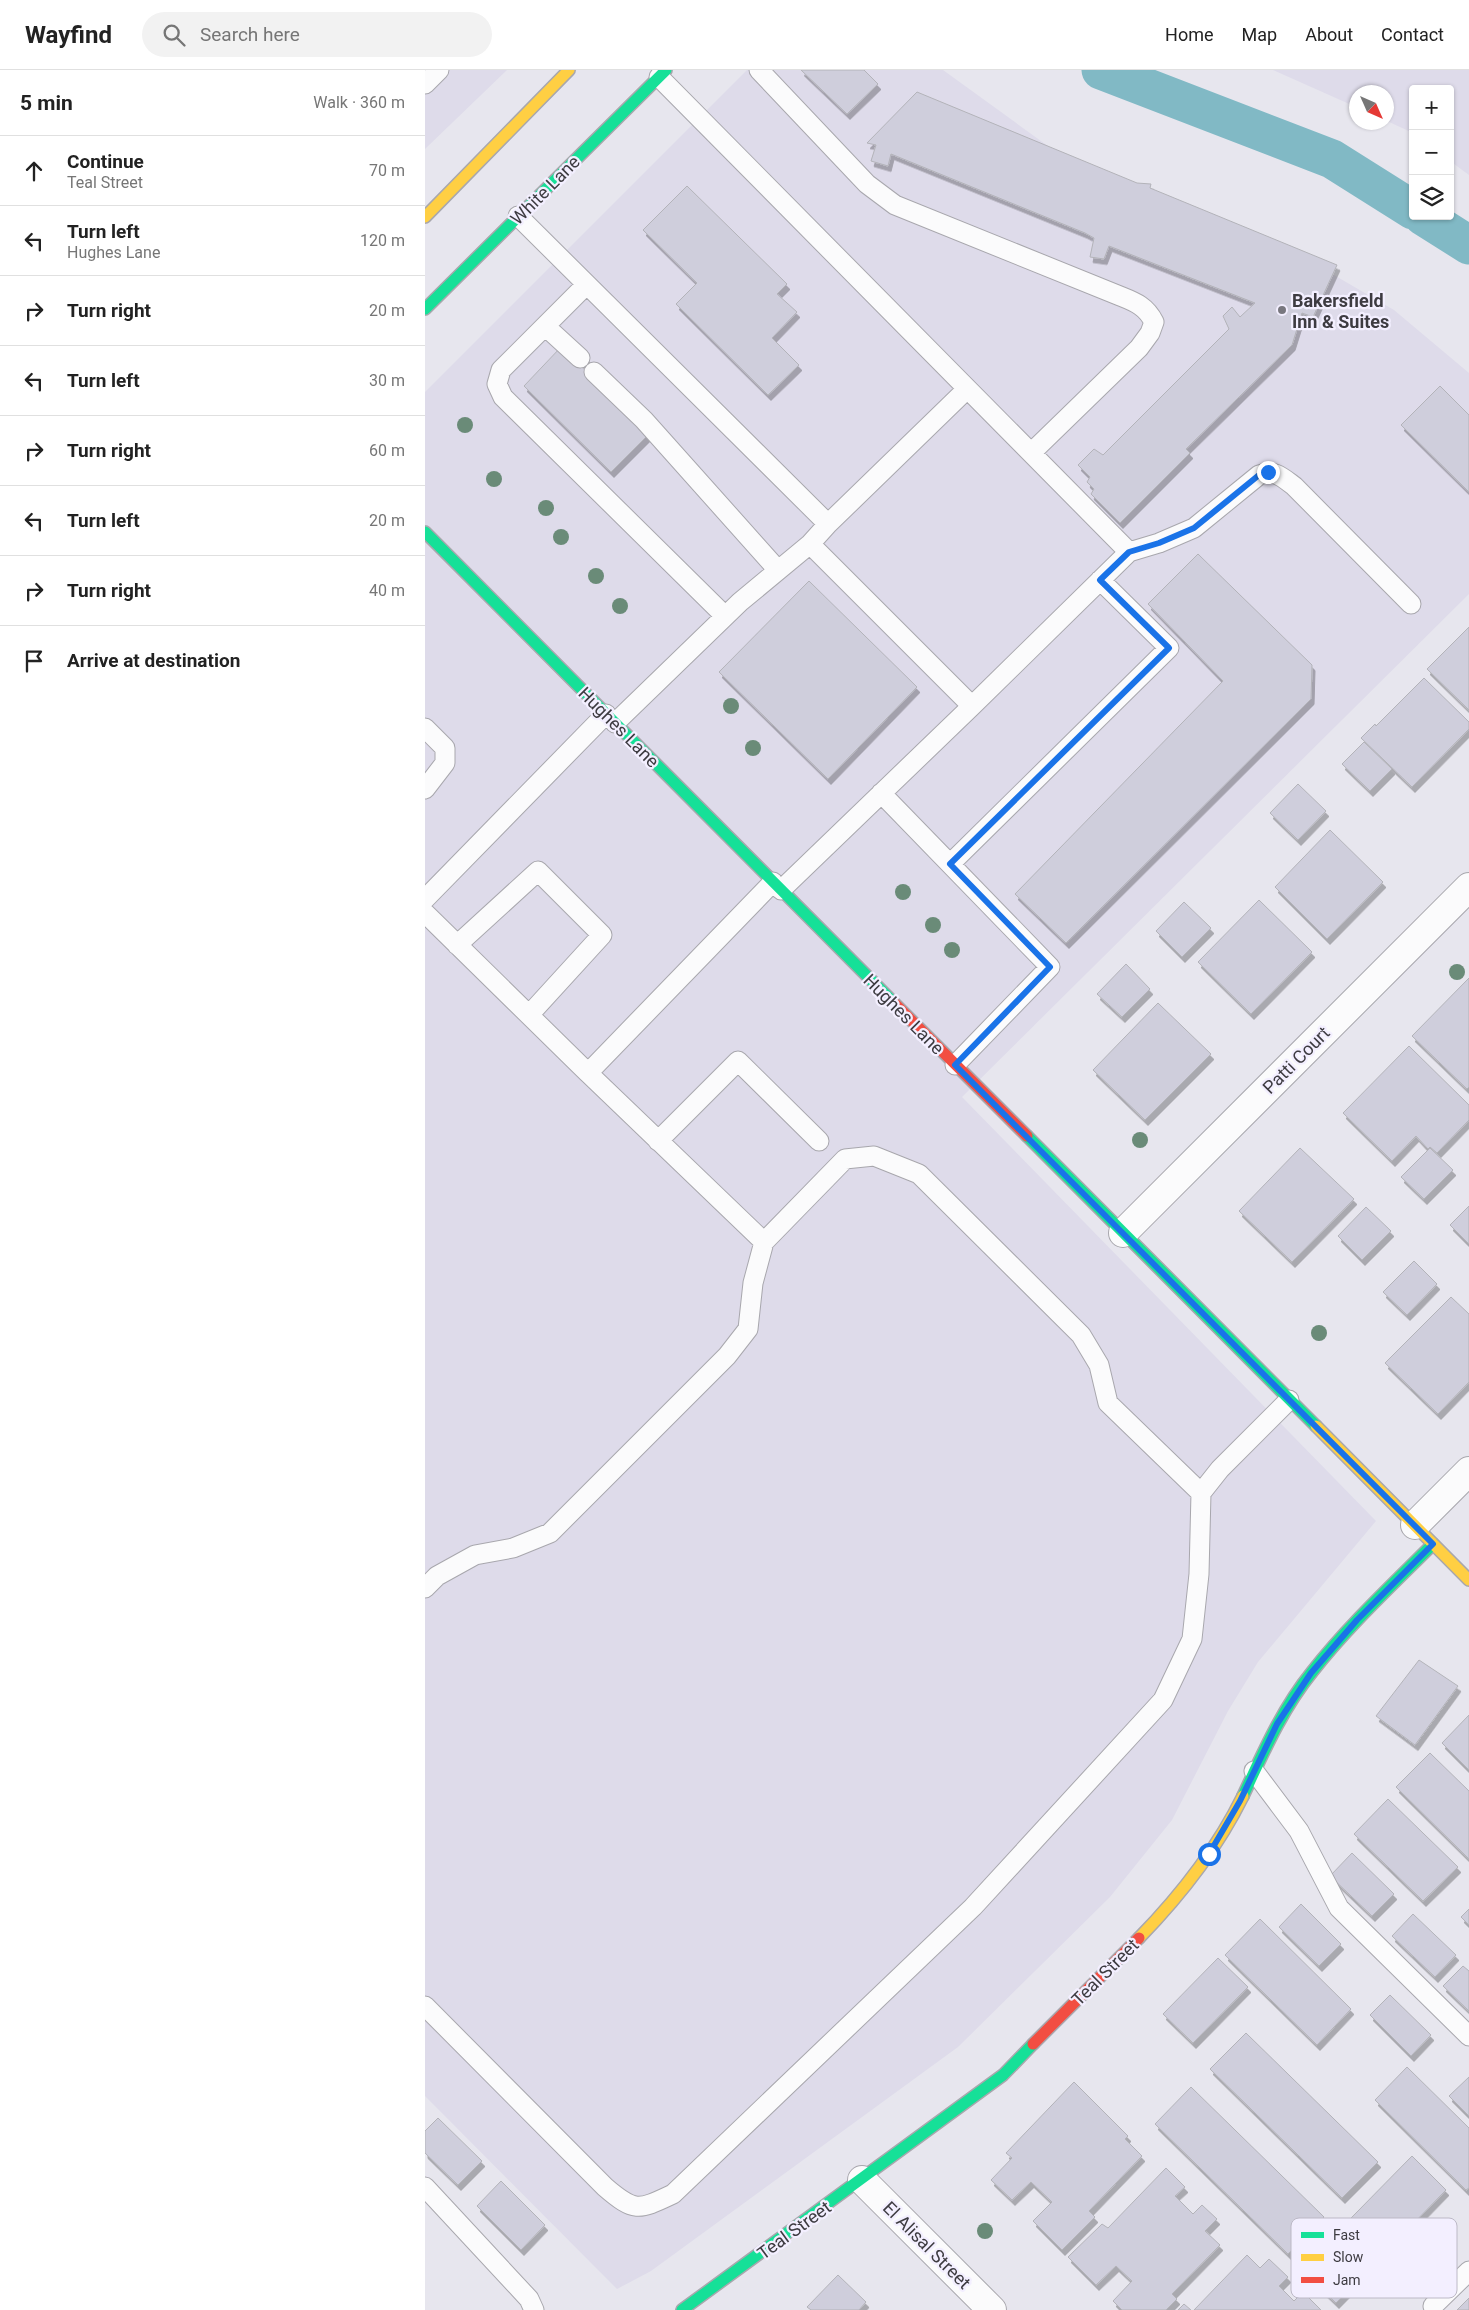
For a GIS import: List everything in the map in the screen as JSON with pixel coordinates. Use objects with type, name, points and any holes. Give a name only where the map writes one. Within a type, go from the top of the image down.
[{"type":"street","points":[[426,215],[565,71]]},
{"type":"street","name":"White Lane","points":[[425,310],[662,74]]},
{"type":"street","name":"Hughes Lane","points":[[425,532],[1469,1580]]},
{"type":"street","name":"Patti Court","points":[[1123,1233],[1469,887]]},
{"type":"street","points":[[1424,1535],[1469,1471]]},
{"type":"street","name":"Teal Street","points":[[682,2310],[1003,2075],[1167,1910],[1209,1854],[1240,1801],[1277,1724],[1311,1673],[1357,1620],[1424,1535]]},
{"type":"street","name":"El Alisal Street","points":[[862,2180],[992,2310]]},
{"type":"lane","points":[[425,84],[439,70]]},
{"type":"lane","points":[[759,70],[867,184],[895,206],[1120,296],[1141,305],[1150,314],[1153,322],[1152,327],[1139,348],[1031,453]]},
{"type":"lane","points":[[662,74],[967,389],[1129,552]]},
{"type":"lane","points":[[518,216],[585,285],[828,524]]},
{"type":"lane","points":[[585,285],[501,370],[497,384],[503,397],[725,616]]},
{"type":"lane","points":[[545,326],[580,358]]},
{"type":"lane","points":[[594,372],[644,420],[777,569]]},
{"type":"lane","points":[[425,899],[610,719],[777,569],[810,544],[828,524],[967,389]]},
{"type":"lane","points":[[588,1072],[777,886],[881,793],[1129,552],[1159,543],[1194,528],[1259,475],[1268,472],[1281,475],[1294,486],[1411,604]]},
{"type":"lane","points":[[810,544],[972,706]]},
{"type":"lane","points":[[950,864],[1169,648],[1100,580]]},
{"type":"lane","points":[[425,728],[445,748],[445,763],[425,789]]},
{"type":"lane","points":[[881,793],[1050,967],[955,1065]]},
{"type":"lane","points":[[457,945],[538,871],[602,935],[529,1015]]},
{"type":"lane","points":[[425,913],[763,1242]]},
{"type":"lane","points":[[658,1141],[738,1061],[819,1141]]},
{"type":"lane","points":[[425,1588],[437,1576],[475,1555],[513,1548],[550,1533],[727,1356],[748,1329],[753,1283],[763,1242],[845,1159],[874,1156],[919,1174],[1081,1335],[1099,1365],[1108,1403],[1201,1493]]},
{"type":"lane","points":[[425,2006],[605,2187],[626,2205],[645,2207],[673,2194],[973,1907],[1163,1700],[1192,1639],[1199,1574],[1201,1493],[1220,1469],[1289,1400]]},
{"type":"lane","points":[[1254,1771],[1299,1831],[1339,1908],[1469,2036]]},
{"type":"lane","points":[[425,2187],[529,2299],[534,2310]]},
{"type":"lane","points":[[1457,2283],[1469,2271]]},
{"type":"lane","points":[[1433,2306],[1441,2298]]},
{"type":"shaded area","points":[[425,70],[507,70],[425,149]]},
{"type":"shaded area","points":[[747,70],[943,70],[1070,162],[1303,257],[1394,310],[1469,373],[1469,594],[962,1097],[1376,1521],[1258,1662],[1228,1711],[1172,1820],[1110,1897],[958,2047],[651,2271],[617,2289],[425,2096],[425,392]]},
{"type":"shaded area","points":[[1273,70],[1469,70],[1469,175],[1454,164],[1454,85],[1409,85],[1409,131],[1394,124],[1394,85],[1349,85],[1349,104]]},
{"type":"building","points":[[801,70],[864,70],[878,84],[847,114]]},
{"type":"building","name":"Bakersfield Inn & Suites","points":[[917,92],[1137,183],[1151,184],[1150,188],[1337,265],[1313,317],[1302,313],[1292,345],[1186,449],[1190,453],[1120,523],[1091,494],[1094,489],[1087,482],[1090,477],[1078,465],[1094,449],[1103,455],[1229,329],[1223,316],[1232,307],[1240,317],[1255,303],[1109,246],[1104,259],[1090,257],[1094,238],[1085,233],[891,154],[888,166],[871,161],[876,145],[867,143]]},
{"type":"building","points":[[687,186],[787,284],[777,294],[797,312],[772,338],[799,365],[768,395],[676,304],[697,283],[643,230]]},
{"type":"building","points":[[561,347],[650,433],[611,472],[524,386]]},
{"type":"building","points":[[1440,386],[1469,415],[1469,492],[1401,425]]},
{"type":"building","points":[[1198,554],[1312,665],[1311,699],[1066,943],[1015,894],[1223,681],[1148,604]]},
{"type":"building","points":[[809,581],[917,687],[828,779],[719,672]]},
{"type":"building","points":[[1469,627],[1469,710],[1427,669]]},
{"type":"building","points":[[1424,678],[1469,722],[1469,729],[1412,787],[1361,738],[1375,724],[1376,726]]},
{"type":"building","points":[[1364,742],[1392,769],[1370,791],[1342,764]]},
{"type":"building","points":[[1298,784],[1326,811],[1298,840],[1270,813]]},
{"type":"building","points":[[1330,830],[1383,882],[1327,939],[1275,887]]},
{"type":"building","points":[[1259,900],[1312,952],[1251,1014],[1198,962]]},
{"type":"building","points":[[1184,902],[1211,928],[1182,957],[1156,931]]},
{"type":"building","points":[[1126,964],[1150,989],[1122,1017],[1097,994]]},
{"type":"building","points":[[1469,978],[1469,1087],[1467,1089],[1412,1036]]},
{"type":"building","points":[[1158,1003],[1211,1054],[1145,1120],[1093,1070]]},
{"type":"building","points":[[1409,1046],[1469,1105],[1469,1120],[1437,1153],[1430,1147],[1428,1149],[1416,1136],[1392,1161],[1343,1113]]},
{"type":"building","points":[[1300,1148],[1354,1199],[1292,1262],[1239,1211]]},
{"type":"building","points":[[1430,1148],[1453,1170],[1424,1199],[1401,1177]]},
{"type":"building","points":[[1469,1206],[1469,1244],[1450,1225]]},
{"type":"building","points":[[1366,1207],[1391,1231],[1362,1260],[1338,1236]]},
{"type":"building","points":[[1414,1261],[1437,1284],[1407,1315],[1383,1292]]},
{"type":"building","points":[[1451,1297],[1469,1314],[1469,1382],[1438,1414],[1385,1363]]},
{"type":"building","points":[[1419,1660],[1458,1686],[1415,1745],[1376,1716]]},
{"type":"building","points":[[1469,1715],[1469,1770],[1442,1743]]},
{"type":"building","points":[[1430,1753],[1469,1791],[1469,1859],[1396,1787]]},
{"type":"building","points":[[1388,1799],[1458,1867],[1423,1901],[1354,1834]]},
{"type":"building","points":[[1352,1853],[1394,1894],[1372,1916],[1330,1876]]},
{"type":"building","points":[[1301,1904],[1341,1944],[1319,1966],[1279,1927]]},
{"type":"building","points":[[1469,1909],[1469,1925],[1461,1917]]},
{"type":"building","points":[[1413,1914],[1456,1955],[1435,1977],[1392,1936]]},
{"type":"building","points":[[1260,1919],[1351,2009],[1317,2045],[1225,1955]]},
{"type":"building","points":[[1218,1958],[1248,1987],[1193,2043],[1163,2014]]},
{"type":"building","points":[[1463,1966],[1469,1971],[1469,2011],[1443,1986]]},
{"type":"building","points":[[1390,1995],[1431,2035],[1411,2056],[1370,2015]]},
{"type":"building","points":[[1246,2033],[1378,2162],[1342,2198],[1210,2069]]},
{"type":"building","points":[[1407,2067],[1469,2128],[1469,2188],[1466,2190],[1375,2100]]},
{"type":"building","points":[[1469,2077],[1469,2116],[1449,2096]]},
{"type":"building","points":[[1074,2082],[1128,2136],[1125,2139],[1142,2156],[1089,2211],[1095,2217],[1062,2250],[1033,2221],[1052,2202],[1031,2182],[1012,2200],[991,2180],[1012,2158],[1006,2153]]},
{"type":"building","points":[[1191,2087],[1324,2217],[1291,2218],[1291,2251],[1288,2254],[1155,2124]]},
{"type":"building","points":[[438,2118],[482,2161],[458,2185],[425,2153],[425,2131]]},
{"type":"building","points":[[1412,2156],[1446,2190],[1419,2218],[1351,2218]]},
{"type":"building","points":[[1166,2168],[1185,2187],[1175,2196],[1193,2214],[1202,2205],[1217,2219],[1205,2231],[1220,2245],[1172,2294],[1177,2299],[1166,2310],[1122,2310],[1113,2301],[1132,2281],[1116,2266],[1096,2285],[1068,2257],[1102,2224],[1108,2228]]},
{"type":"building","points":[[501,2181],[545,2225],[521,2250],[477,2206]]},
{"type":"building","points":[[1247,2255],[1260,2268],[1269,2259],[1288,2277],[1279,2286],[1294,2301],[1297,2298],[1309,2298],[1321,2310],[1194,2310]]},
{"type":"building","points":[[838,2275],[866,2302],[859,2310],[811,2310],[807,2307]]},
{"type":"building","points":[[1331,2298],[1341,2298],[1336,2303]]},
{"type":"building","points":[[1469,2298],[1469,2310],[1457,2310]]},
{"type":"building","points":[[1184,2304],[1191,2310],[1178,2310]]},
{"type":"waterway","points":[[1101,70],[1332,159],[1409,207]]},
{"type":"waterway","points":[[1429,220],[1469,245]]},
{"type":"traffic: fast","points":[[425,309],[666,70]]},
{"type":"traffic: fast","points":[[425,532],[893,1002]]},
{"type":"traffic: fast","points":[[1027,1136],[1316,1426]]},
{"type":"traffic: fast","points":[[1243,1796],[1274,1732],[1301,1686],[1355,1622],[1433,1544]]},
{"type":"traffic: fast","points":[[682,2310],[1003,2075],[1033,2044]]},
{"type":"traffic: slow","points":[[425,217],[569,70]]},
{"type":"traffic: slow","points":[[1316,1426],[1469,1580]]},
{"type":"traffic: slow","points":[[1139,1938],[1169,1906],[1197,1871],[1222,1835],[1243,1796]]},
{"type":"traffic: jam","points":[[893,1002],[1027,1136]]},
{"type":"traffic: jam","points":[[1033,2044],[1139,1938]]},
{"type":"place","name":"Bakersfield Inn & Suites","points":[[1282,310]]},
{"type":"route","points":[[1209,1854],[1240,1801],[1277,1724],[1311,1673],[1357,1620],[1433,1544],[955,1065],[1050,967],[950,864],[1169,648],[1100,580],[1129,552],[1159,543],[1194,528],[1259,475],[1268,472]]}]
